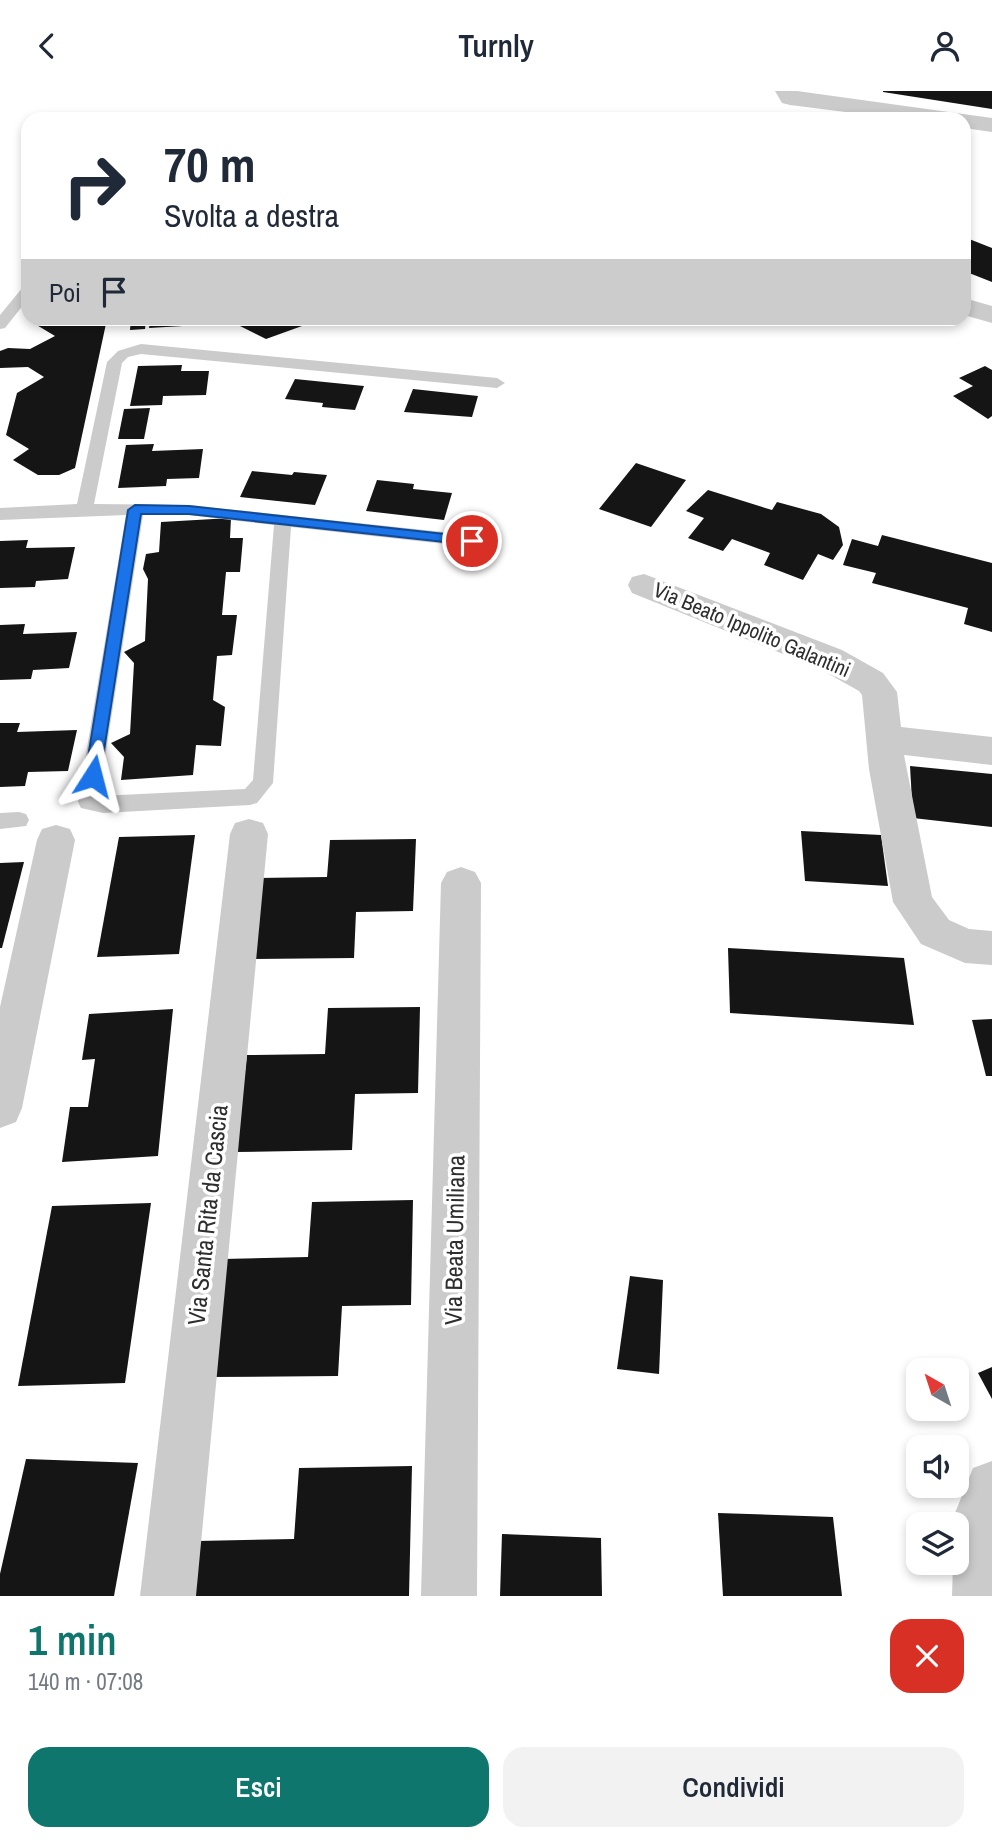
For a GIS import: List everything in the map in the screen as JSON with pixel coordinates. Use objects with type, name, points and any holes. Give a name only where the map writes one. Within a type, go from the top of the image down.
[{"type":"street","points":[[786,91],[790,97],[901,112]]},
{"type":"street","points":[[971,122],[992,125]]},
{"type":"street","points":[[971,308],[992,315]]},
{"type":"street","name":"Via Beato Ippolito Galantini","points":[[644,585],[830,659],[871,682],[879,692],[886,739],[887,769],[912,902],[935,932],[965,946],[992,948]]},
{"type":"street","points":[[886,739],[992,751]]},
{"type":"street","name":"Via Santa Rita da Cascia","points":[[168,1596],[249,834]]},
{"type":"street","points":[[0,1108],[56,840]]},
{"type":"street","name":"Via Beata Umiliana","points":[[449,1596],[461,883]]},
{"type":"street","points":[[980,1596],[980,1518],[992,1487]]},
{"type":"lane","points":[[0,325],[21,299]]},
{"type":"lane","points":[[84,509],[115,362],[123,354],[141,349],[497,383]]},
{"type":"lane","points":[[0,514],[84,509],[189,510],[472,541]]},
{"type":"lane","points":[[135,510],[88,802],[103,804],[250,797],[263,783],[283,521]]},
{"type":"building","points":[[992,91],[992,109],[883,92]]},
{"type":"building","points":[[971,240],[992,248],[992,282],[971,274]]},
{"type":"building","points":[[38,326],[105,326],[75,468],[59,475],[38,475],[13,460],[29,449],[6,435],[17,393],[44,377],[28,367],[0,368],[0,351],[8,348],[30,349],[55,336]]},
{"type":"building","points":[[130,326],[145,326],[145,329],[130,330]]},
{"type":"building","points":[[149,326],[183,326],[149,328]]},
{"type":"building","points":[[240,326],[302,326],[266,339]]},
{"type":"building","points":[[182,365],[181,371],[209,371],[206,395],[163,396],[162,405],[130,406],[138,366]]},
{"type":"building","points":[[985,366],[992,370],[992,416],[988,419],[953,396],[973,386],[959,378]]},
{"type":"building","points":[[295,379],[364,386],[355,410],[322,407],[323,403],[285,399]]},
{"type":"building","points":[[413,389],[478,396],[472,417],[404,412]]},
{"type":"building","points":[[150,408],[144,439],[118,439],[124,409]]},
{"type":"building","points":[[154,444],[152,451],[203,449],[199,478],[167,479],[166,486],[118,488],[126,445]]},
{"type":"building","points":[[636,463],[686,480],[651,527],[599,509]]},
{"type":"building","points":[[252,471],[327,475],[315,505],[240,497]]},
{"type":"building","points":[[377,480],[414,484],[413,489],[452,493],[444,520],[366,511]]},
{"type":"building","points":[[708,490],[772,510],[777,502],[821,514],[839,527],[843,545],[833,560],[818,554],[803,580],[764,565],[770,553],[732,539],[723,551],[688,538],[704,518],[686,511]]},
{"type":"building","points":[[231,518],[230,538],[243,538],[240,572],[226,572],[222,615],[237,615],[232,655],[217,656],[213,700],[225,707],[221,746],[196,745],[193,775],[121,780],[124,757],[111,743],[130,734],[134,663],[124,652],[145,641],[148,579],[143,569],[146,554],[159,552],[161,522]]},
{"type":"building","points":[[882,535],[992,563],[992,632],[964,624],[968,608],[872,583],[876,573],[843,565],[852,539],[878,546]]},
{"type":"building","points":[[28,540],[26,548],[75,547],[68,579],[36,581],[35,587],[0,588],[0,541]]},
{"type":"building","points":[[25,624],[23,634],[77,632],[69,668],[33,670],[31,679],[0,680],[0,625]]},
{"type":"building","points":[[0,723],[20,723],[17,732],[77,730],[68,771],[28,772],[25,786],[0,787]]},
{"type":"building","points":[[910,766],[992,774],[992,827],[913,818]]},
{"type":"building","points":[[801,831],[881,835],[888,886],[805,881]]},
{"type":"building","points":[[195,835],[179,954],[97,957],[119,837]]},
{"type":"building","points":[[416,839],[413,911],[356,912],[354,958],[247,959],[257,878],[327,877],[330,840]]},
{"type":"building","points":[[24,862],[2,948],[0,948],[0,863]]},
{"type":"building","points":[[728,948],[904,958],[914,1025],[730,1013]]},
{"type":"building","points":[[420,1007],[418,1093],[355,1094],[352,1150],[235,1152],[247,1055],[325,1054],[328,1008]]},
{"type":"building","points":[[173,1009],[158,1156],[62,1162],[70,1107],[88,1107],[95,1059],[82,1060],[89,1014]]},
{"type":"building","points":[[992,1019],[992,1076],[986,1076],[972,1020]]},
{"type":"building","points":[[413,1200],[411,1305],[342,1306],[338,1376],[209,1377],[223,1259],[308,1257],[312,1202]]},
{"type":"building","points":[[151,1203],[125,1383],[18,1386],[52,1206]]},
{"type":"building","points":[[630,1276],[663,1280],[659,1374],[617,1369]]},
{"type":"building","points":[[992,1367],[992,1399],[978,1373]]},
{"type":"building","points":[[26,1459],[138,1463],[114,1596],[0,1596],[0,1574]]},
{"type":"building","points":[[412,1466],[409,1596],[191,1596],[197,1541],[294,1539],[299,1468]]},
{"type":"building","points":[[718,1513],[833,1517],[842,1596],[723,1596]]},
{"type":"building","points":[[502,1534],[601,1538],[602,1596],[500,1596]]},
{"type":"route","points":[[93,776],[135,510],[189,510],[472,541]]}]
